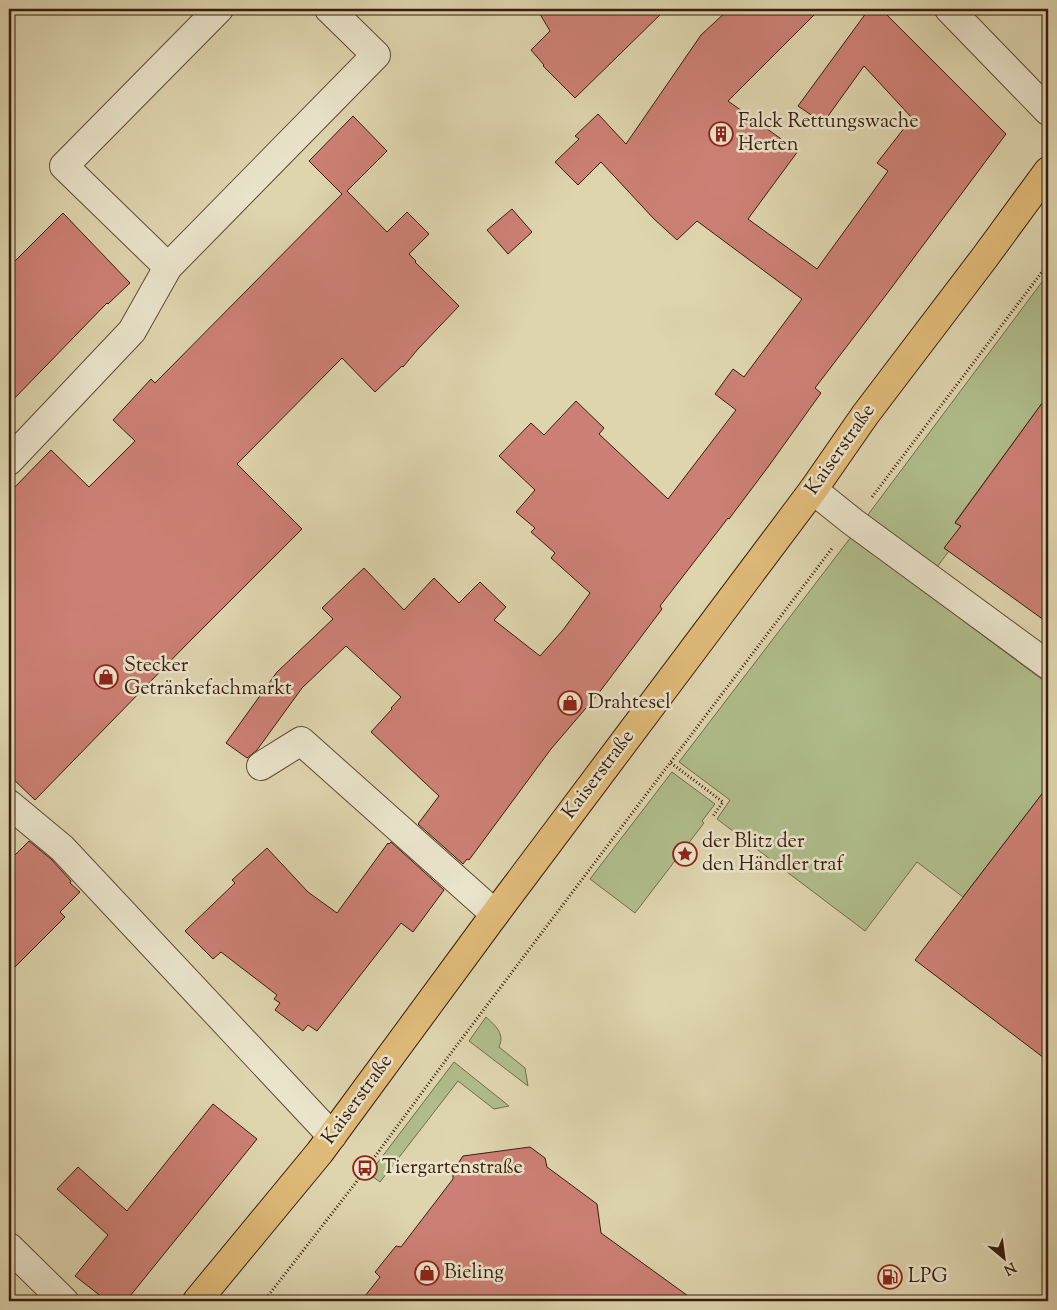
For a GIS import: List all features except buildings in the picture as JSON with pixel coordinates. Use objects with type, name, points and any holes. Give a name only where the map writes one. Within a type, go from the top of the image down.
[{"type":"main road","name":"Kaiserstraße","points":[[197,1301],[320,1152],[495,914],[812,490],[865,415],[1048,171]]},
{"type":"street","points":[[168,267],[64,166],[219,9]]},
{"type":"street","points":[[9,461],[132,331],[168,267],[376,55],[329,9]]},
{"type":"street","points":[[949,9],[1048,111]]},
{"type":"street","points":[[812,490],[1048,665]]},
{"type":"street","points":[[261,766],[301,741],[495,914]]},
{"type":"street","points":[[9,804],[62,848],[332,1136]]},
{"type":"street","points":[[9,1247],[64,1301]]},
{"type":"path","points":[[264,1301],[354,1186],[454,1049],[1048,264]]},
{"type":"path","points":[[671,762],[723,802],[713,816]]},
{"type":"green space","points":[[1048,274],[1048,395],[955,522],[961,526],[945,548],[949,551],[937,567],[867,516]]},
{"type":"green space","points":[[851,537],[1048,684],[1048,786],[963,897],[917,862],[865,931],[717,819],[730,800],[679,762]]},
{"type":"green space","points":[[672,772],[715,804],[702,821],[704,823],[635,913],[590,879]]},
{"type":"green space","points":[[486,1017],[500,1034],[501,1042],[499,1047],[525,1068],[528,1086],[469,1041]]},
{"type":"green space","points":[[454,1062],[509,1106],[494,1109],[458,1081],[380,1182],[369,1174]]},
{"type":"place","name":"Falck Rettungswache Herten","points":[[721,134]]},
{"type":"place","name":"Stecker Getränkefachmarkt","points":[[106,677]]},
{"type":"place","name":"Drahtesel","points":[[570,703]]},
{"type":"place","name":"der Blitz der den Händler traf","points":[[685,854]]},
{"type":"place","name":"Tiergartenstraße","points":[[365,1168]]},
{"type":"place","name":"Bieling","points":[[427,1273]]},
{"type":"place","name":"LPG","points":[[890,1277]]}]
